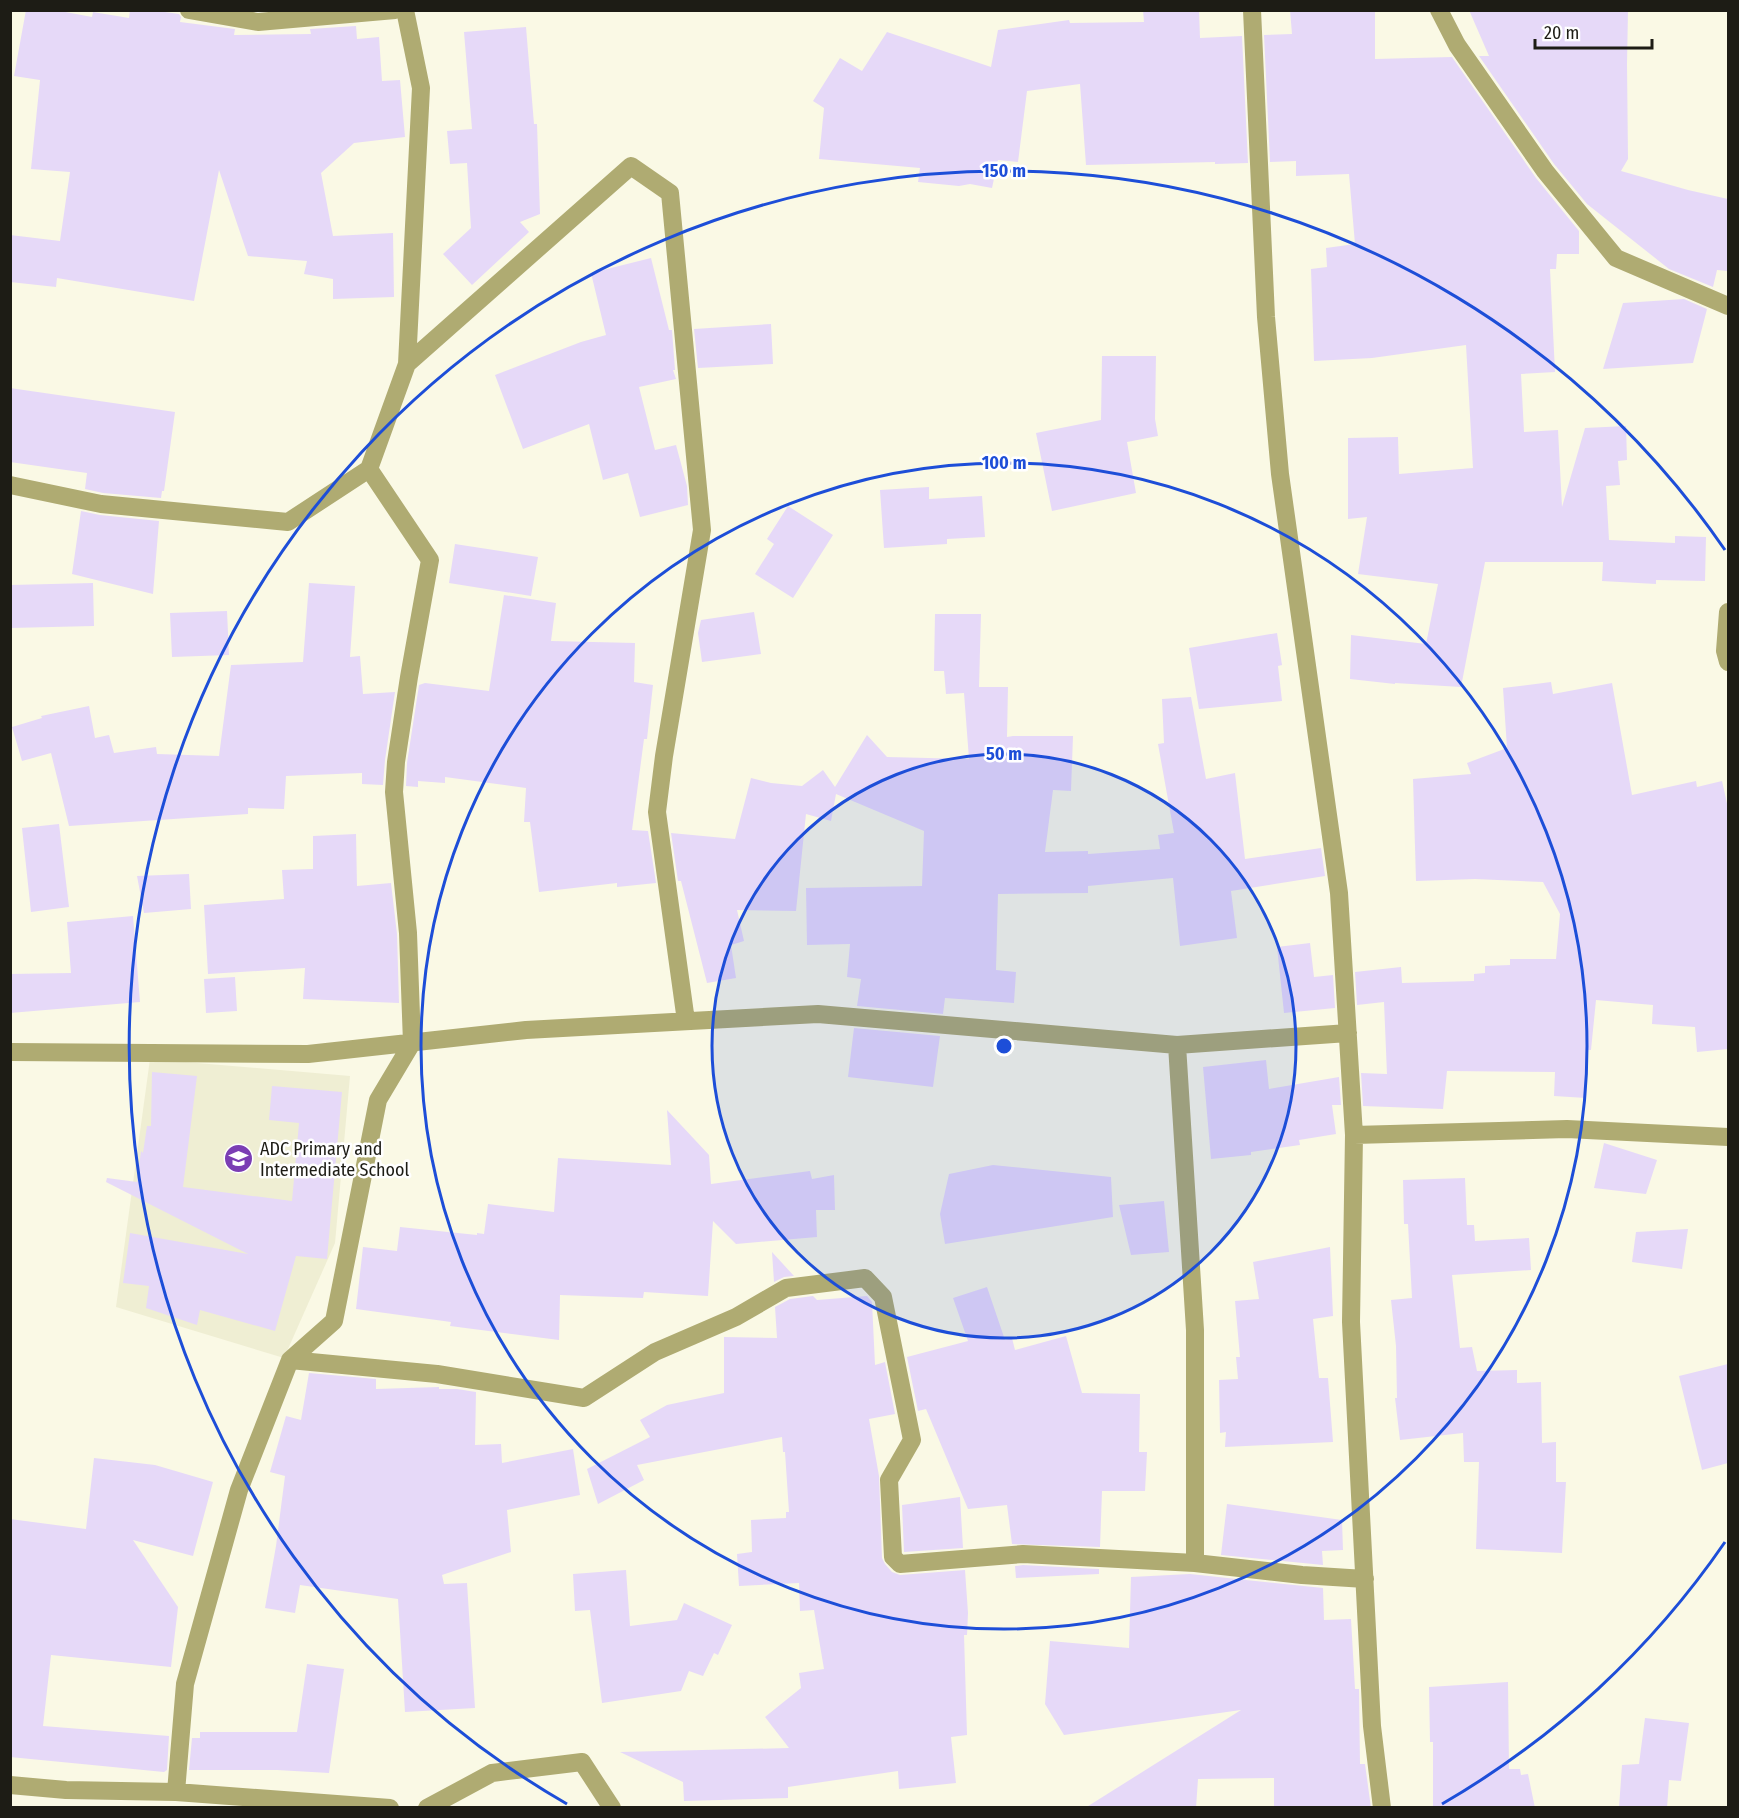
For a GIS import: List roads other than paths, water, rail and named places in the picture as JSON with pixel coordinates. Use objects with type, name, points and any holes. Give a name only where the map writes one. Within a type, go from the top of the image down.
[{"type":"street","points":[[189,10],[258,22],[395,10]]},
{"type":"street","points":[[10,485],[101,504],[288,522],[369,469],[407,364],[421,88],[405,10]]},
{"type":"street","points":[[1252,10],[1266,317],[1280,474],[1339,893],[1354,1135],[1351,1322],[1372,1726],[1382,1808]]},
{"type":"street","points":[[1439,10],[1457,45],[1545,171],[1616,258],[1728,306]]},
{"type":"street","points":[[407,364],[631,166],[670,193],[702,530],[664,756],[657,812],[686,1021]]},
{"type":"street","points":[[176,1792],[185,1684],[239,1490],[290,1360],[334,1321],[378,1100],[412,1043],[408,933],[394,792],[407,688],[430,560],[369,469]]},
{"type":"street","points":[[1728,612],[1725,651],[1728,662]]},
{"type":"street","points":[[10,1052],[308,1054],[526,1030],[818,1014],[1177,1045],[1348,1033]]},
{"type":"street","points":[[1177,1045],[1195,1330],[1195,1563]]},
{"type":"street","points":[[1354,1135],[1567,1129],[1728,1137]]},
{"type":"street","points":[[290,1360],[437,1374],[584,1398],[655,1352],[736,1317],[786,1288],[865,1278],[883,1298],[912,1440],[889,1480],[893,1557],[900,1564],[1023,1554],[1195,1563],[1302,1575],[1365,1579]]},
{"type":"street","points":[[428,1808],[492,1773],[582,1762],[612,1808]]},
{"type":"street","points":[[10,1785],[66,1790],[176,1792],[390,1808]]},
{"type":"place","name":"ADC Primary and Intermediate School","points":[[239,1159]]}]
